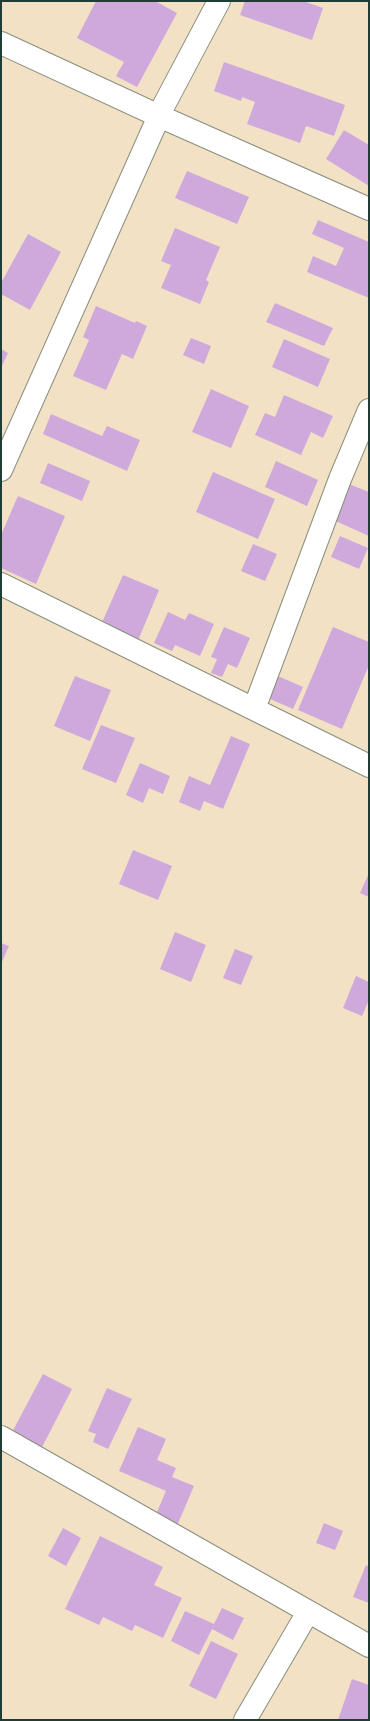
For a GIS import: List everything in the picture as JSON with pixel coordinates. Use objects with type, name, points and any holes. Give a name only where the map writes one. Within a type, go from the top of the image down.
[{"type":"street","points":[[1,470],[159,116],[219,1]]},
{"type":"street","points":[[1,43],[159,116],[369,209]]},
{"type":"street","points":[[254,709],[340,479],[369,410]]},
{"type":"street","points":[[1,584],[369,766]]},
{"type":"street","points":[[2,1441],[369,1646]]},
{"type":"street","points":[[245,1720],[308,1612]]},
{"type":"building","points":[[96,1],[155,1],[177,13],[137,87],[116,76],[124,62],[77,38]]},
{"type":"building","points":[[245,1],[303,1],[323,8],[312,40],[240,15]]},
{"type":"building","points":[[224,62],[345,105],[334,136],[306,126],[300,143],[247,124],[255,102],[242,97],[241,101],[214,91]]},
{"type":"building","points":[[344,130],[369,145],[369,186],[326,159]]},
{"type":"building","points":[[187,171],[249,197],[237,224],[175,198]]},
{"type":"building","points":[[318,220],[369,242],[369,298],[307,272],[313,256],[336,266],[344,248],[312,234]]},
{"type":"building","points":[[175,228],[220,247],[206,280],[209,282],[200,304],[161,288],[171,265],[161,261]]},
{"type":"building","points":[[28,234],[61,252],[30,310],[1,294],[1,283]]},
{"type":"building","points":[[275,303],[333,328],[324,346],[266,322]]},
{"type":"building","points":[[96,306],[135,323],[136,321],[147,326],[133,359],[122,354],[106,390],[73,376],[89,340],[83,337]]},
{"type":"building","points":[[191,338],[211,346],[204,364],[183,355]]},
{"type":"building","points":[[284,339],[330,359],[318,387],[272,367]]},
{"type":"building","points":[[1,349],[8,353],[1,368]]},
{"type":"building","points":[[211,389],[249,406],[231,448],[192,432]]},
{"type":"building","points":[[284,395],[333,416],[323,438],[311,432],[301,455],[255,435],[265,413],[275,417]]},
{"type":"building","points":[[51,414],[102,436],[107,426],[140,440],[127,471],[43,434]]},
{"type":"building","points":[[276,461],[318,480],[307,506],[265,487]]},
{"type":"building","points":[[48,463],[90,481],[82,501],[40,483]]},
{"type":"building","points":[[213,472],[275,499],[258,539],[196,512]]},
{"type":"building","points":[[344,482],[369,492],[369,536],[329,518]]},
{"type":"building","points":[[18,496],[65,516],[36,584],[1,568],[1,535]]},
{"type":"building","points":[[340,536],[368,548],[359,569],[331,557]]},
{"type":"building","points":[[253,544],[277,554],[265,581],[241,571]]},
{"type":"building","points":[[123,575],[159,590],[137,643],[100,627]]},
{"type":"building","points":[[168,612],[185,620],[189,613],[214,624],[200,656],[175,645],[172,651],[154,643]]},
{"type":"building","points":[[224,627],[250,638],[237,668],[228,664],[222,677],[211,673],[217,659],[211,657]]},
{"type":"building","points":[[333,627],[369,642],[369,665],[342,729],[298,710]]},
{"type":"building","points":[[271,673],[303,687],[293,709],[261,695]]},
{"type":"building","points":[[75,676],[111,690],[90,741],[54,726]]},
{"type":"building","points":[[101,725],[135,738],[116,783],[82,769]]},
{"type":"building","points":[[231,736],[250,744],[223,809],[204,801],[200,811],[179,802],[189,776],[210,785]]},
{"type":"building","points":[[140,763],[170,776],[163,794],[149,788],[143,803],[126,795]]},
{"type":"building","points":[[133,850],[172,866],[158,900],[119,884]]},
{"type":"building","points":[[369,873],[369,897],[360,893]]},
{"type":"building","points":[[175,932],[206,945],[191,982],[160,969]]},
{"type":"building","points":[[1,943],[9,946],[1,964]]},
{"type":"building","points":[[235,949],[253,956],[241,985],[223,978]]},
{"type":"building","points":[[356,976],[369,982],[369,1000],[362,1016],[343,1008]]},
{"type":"building","points":[[43,1374],[72,1389],[39,1453],[9,1438]]},
{"type":"building","points":[[107,1388],[132,1399],[108,1449],[93,1442],[96,1434],[88,1431]]},
{"type":"building","points":[[138,1427],[166,1439],[157,1460],[176,1468],[172,1477],[194,1486],[176,1528],[154,1519],[166,1491],[119,1471]]},
{"type":"building","points":[[324,1523],[343,1531],[335,1550],[316,1543]]},
{"type":"building","points":[[63,1528],[81,1538],[66,1566],[48,1556]]},
{"type":"building","points":[[100,1536],[163,1567],[154,1585],[182,1598],[163,1638],[135,1625],[132,1631],[103,1617],[99,1625],[65,1609]]},
{"type":"building","points":[[366,1565],[369,1567],[369,1603],[353,1597]]},
{"type":"building","points":[[222,1608],[244,1618],[233,1640],[212,1629],[199,1655],[171,1641],[185,1611],[214,1624]]},
{"type":"building","points":[[211,1641],[238,1654],[216,1699],[189,1686]]},
{"type":"building","points":[[352,1679],[369,1685],[369,1720],[338,1720]]}]
